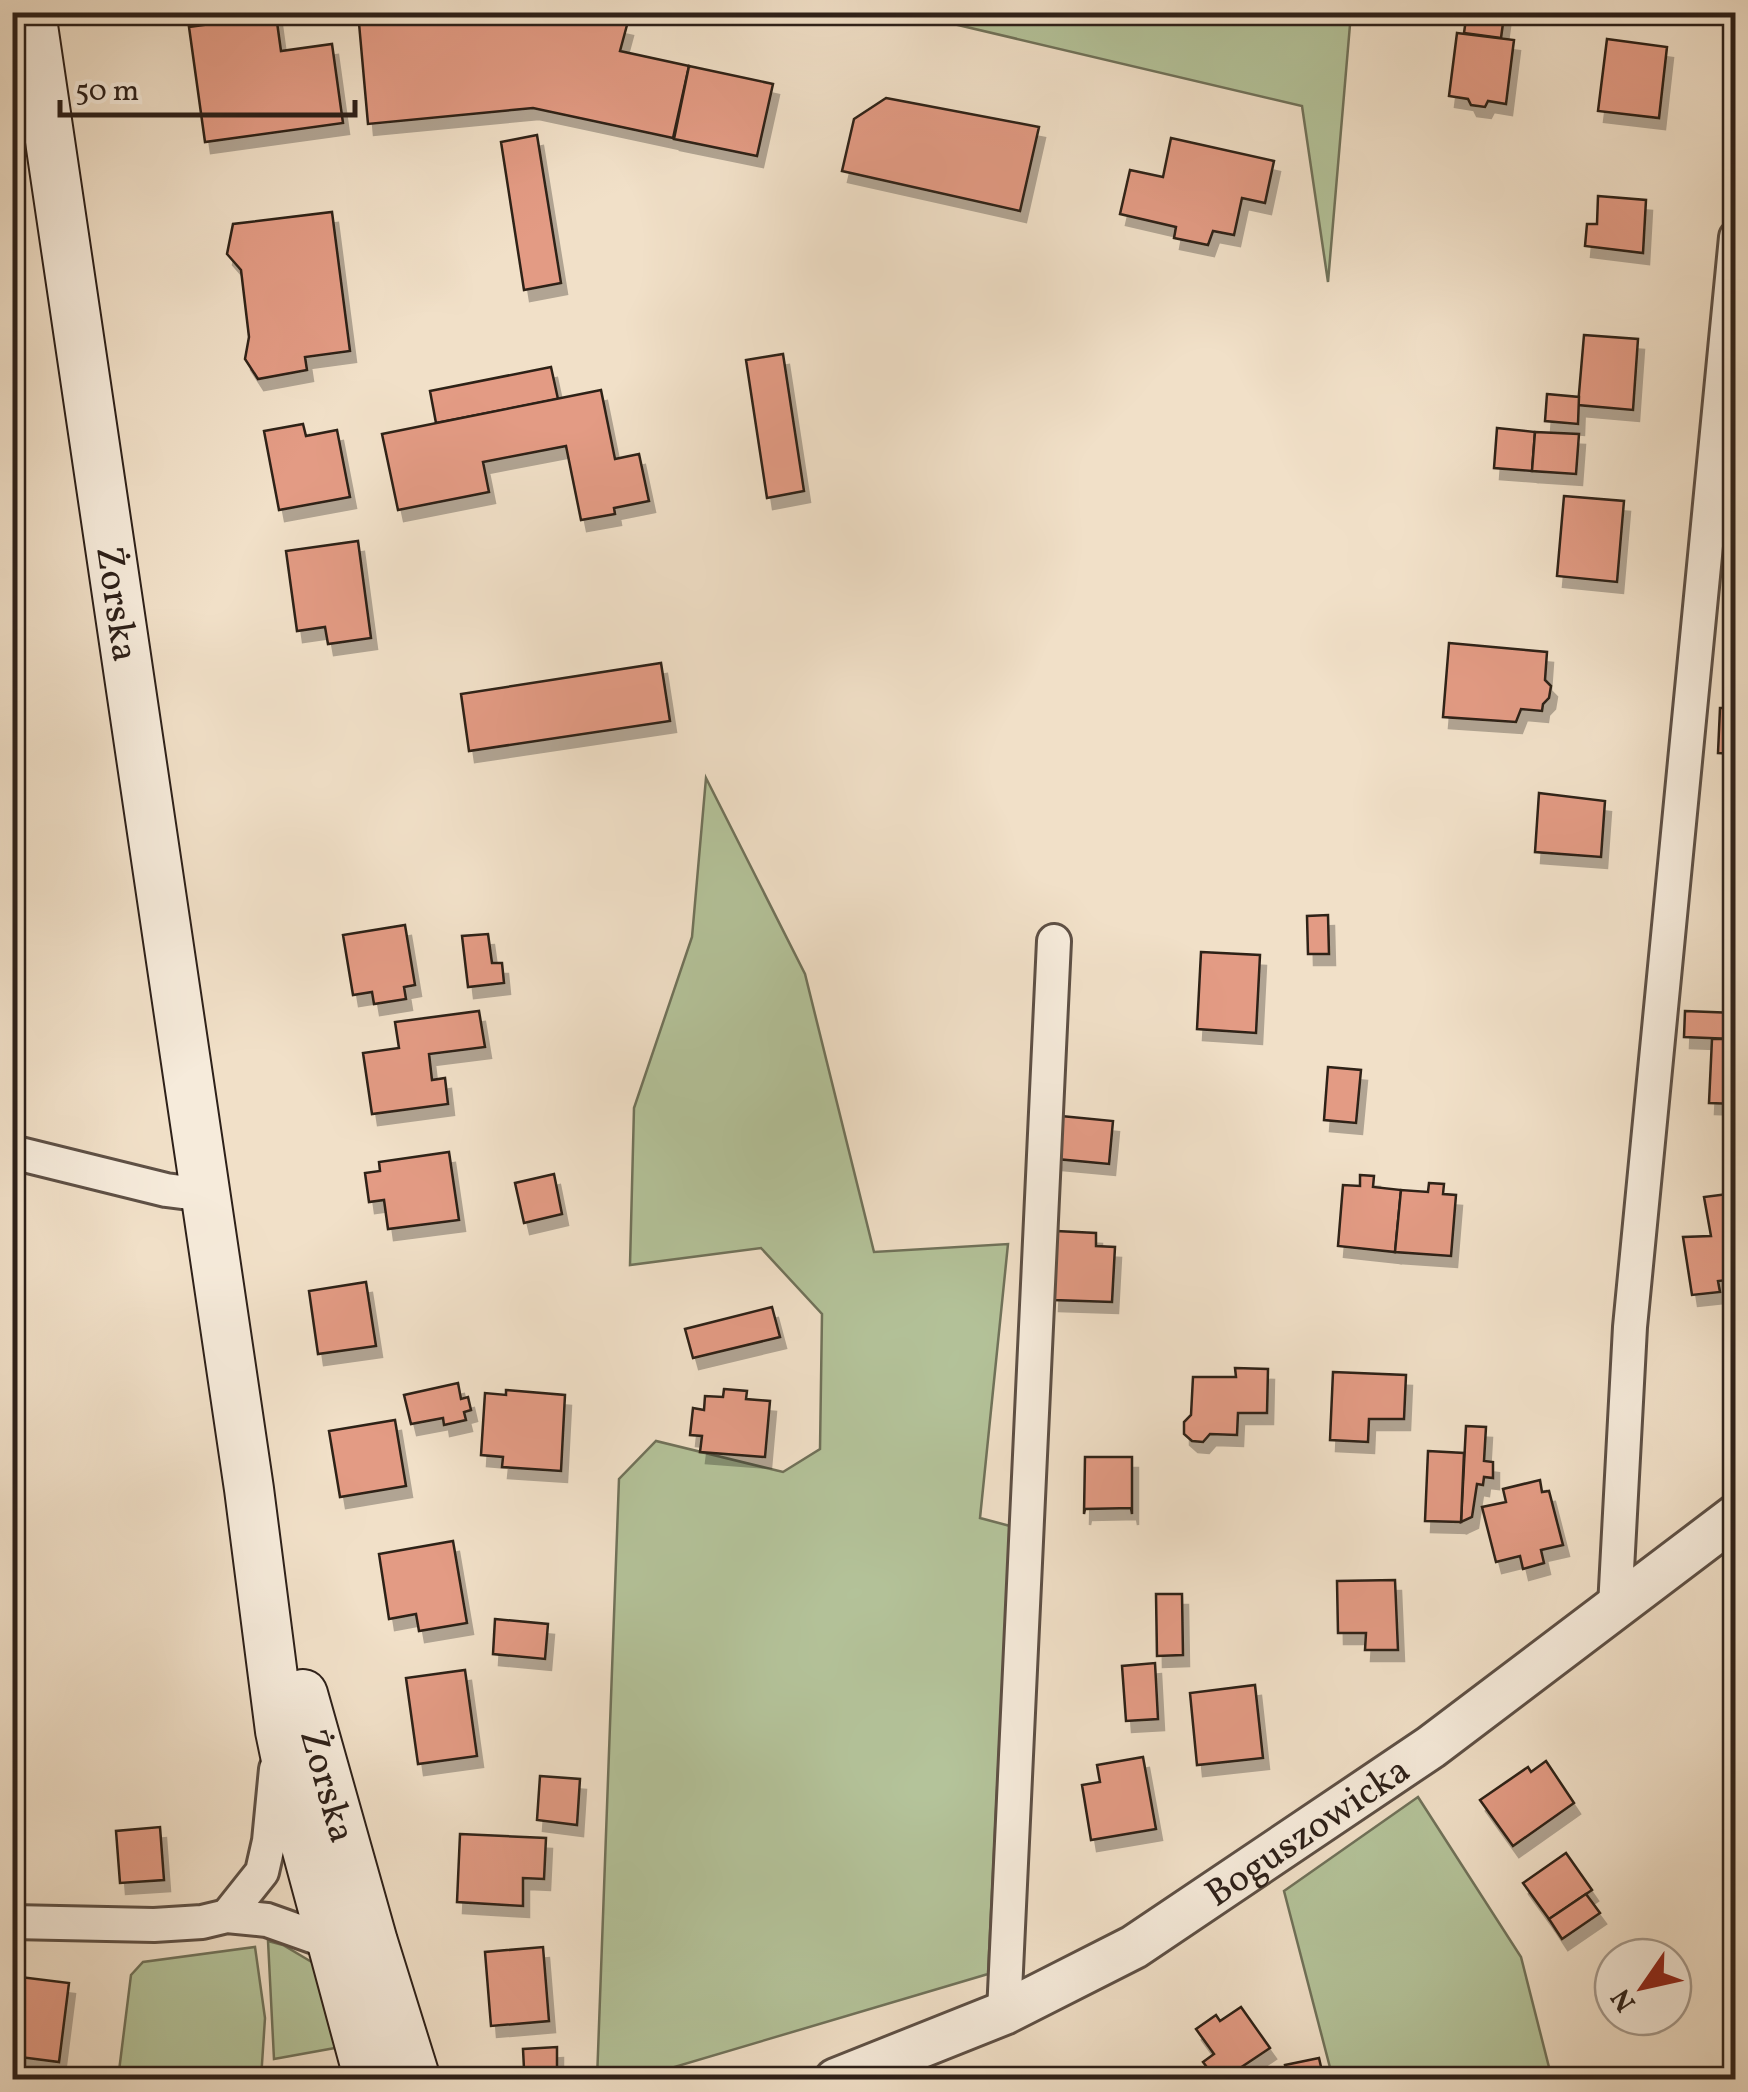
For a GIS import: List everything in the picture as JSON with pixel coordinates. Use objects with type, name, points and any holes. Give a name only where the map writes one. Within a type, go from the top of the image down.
[{"type":"main road","name":"Żorska","points":[[31,12],[249,1489],[280,1732],[369,2080]]},
{"type":"main road","name":"Żorska","points":[[249,1489],[322,1769],[416,2080]]},
{"type":"street","points":[[1615,1607],[1630,1327],[1736,236]]},
{"type":"street","points":[[1004,2013],[1054,941]]},
{"type":"street","points":[[12,1152],[166,1190],[205,1195]]},
{"type":"street","name":"Boguszowicka","points":[[836,2080],[1004,2013],[1134,1947],[1430,1747],[1736,1516]]},
{"type":"street","name":"Żorska","points":[[227,1916],[254,1887],[267,1857],[280,1732]]},
{"type":"street","points":[[12,1922],[96,1926],[186,1923],[227,1916],[267,1920],[332,1942]]},
{"type":"green space","points":[[907,13],[1351,13],[1328,282],[1302,106]]},
{"type":"green space","points":[[706,778],[805,974],[874,1252],[1008,1244],[980,1518],[1010,1526],[988,1974],[634,2079],[597,2080],[619,1479],[656,1441],[783,1472],[820,1449],[822,1314],[761,1248],[630,1265],[634,1108],[692,937]]},
{"type":"green space","points":[[1418,1797],[1521,1957],[1552,2079],[1333,2079],[1284,1891]]},
{"type":"green space","points":[[268,1941],[283,1945],[315,1964],[346,2046],[274,2059]]},
{"type":"green space","points":[[255,1947],[265,2018],[261,2079],[118,2079],[131,1975],[143,1962]]},
{"type":"building","points":[[358,12],[566,12],[627,25],[620,51],[689,66],[673,138],[533,108],[368,124]]},
{"type":"building","points":[[1467,12],[1504,16],[1501,38],[1464,33]]},
{"type":"building","points":[[276,15],[281,51],[332,44],[343,123],[205,142],[189,27]]},
{"type":"building","points":[[1457,33],[1514,40],[1506,104],[1488,101],[1485,107],[1449,96]]},
{"type":"building","points":[[1607,39],[1667,47],[1659,118],[1598,111]]},
{"type":"building","points":[[689,66],[773,84],[757,156],[674,139]]},
{"type":"building","points":[[886,98],[1039,127],[1020,211],[842,171],[854,119]]},
{"type":"building","points":[[537,135],[561,283],[524,290],[501,142]]},
{"type":"building","points":[[1171,138],[1274,161],[1265,203],[1242,198],[1234,235],[1213,231],[1208,245],[1174,238],[1176,227],[1120,214],[1130,170],[1163,177]]},
{"type":"building","points":[[1598,196],[1646,200],[1643,253],[1585,246],[1587,224],[1597,224]]},
{"type":"building","points":[[332,212],[350,351],[305,357],[307,370],[258,379],[245,359],[249,337],[241,270],[227,254],[233,224]]},
{"type":"building","points":[[1584,335],[1638,339],[1633,410],[1578,405]]},
{"type":"building","points":[[783,354],[804,491],[767,498],[746,360]]},
{"type":"building","points":[[1736,357],[1736,480],[1722,479]]},
{"type":"building","points":[[551,367],[558,399],[436,423],[430,391]]},
{"type":"building","points":[[601,390],[615,459],[639,454],[649,501],[614,508],[615,514],[581,520],[566,446],[483,462],[489,492],[398,510],[382,434]]},
{"type":"building","points":[[1547,394],[1579,397],[1578,424],[1545,421]]},
{"type":"building","points":[[303,424],[306,436],[337,430],[350,497],[279,510],[264,431]]},
{"type":"building","points":[[1497,428],[1535,432],[1532,471],[1494,468]]},
{"type":"building","points":[[1535,432],[1579,434],[1576,474],[1532,471]]},
{"type":"building","points":[[1564,496],[1624,501],[1617,582],[1557,576]]},
{"type":"building","points":[[358,541],[371,638],[328,644],[325,627],[297,631],[286,551]]},
{"type":"building","points":[[1449,643],[1547,652],[1545,680],[1551,686],[1542,711],[1521,709],[1516,722],[1443,717]]},
{"type":"building","points":[[661,663],[670,721],[469,751],[461,694]]},
{"type":"building","points":[[1720,708],[1736,708],[1736,754],[1718,753]]},
{"type":"building","points":[[1539,793],[1605,801],[1601,857],[1535,852]]},
{"type":"building","points":[[1733,800],[1736,844],[1728,844]]},
{"type":"building","points":[[1328,915],[1329,954],[1308,954],[1307,916]]},
{"type":"building","points":[[405,925],[415,985],[404,987],[406,999],[374,1004],[372,992],[353,995],[343,935]]},
{"type":"building","points":[[488,934],[492,963],[502,963],[504,983],[468,987],[462,936]]},
{"type":"building","points":[[1201,952],[1260,955],[1256,1033],[1197,1029]]},
{"type":"building","points":[[479,1011],[485,1047],[429,1054],[432,1080],[445,1078],[448,1104],[372,1114],[363,1053],[399,1048],[395,1022]]},
{"type":"building","points":[[1685,1011],[1735,1013],[1733,1039],[1684,1037]]},
{"type":"building","points":[[1712,1039],[1736,1039],[1736,1104],[1709,1103]]},
{"type":"building","points":[[1328,1067],[1361,1070],[1356,1123],[1324,1120]]},
{"type":"building","points":[[1061,1116],[1113,1121],[1109,1164],[1057,1159]]},
{"type":"building","points":[[449,1152],[459,1220],[388,1229],[384,1200],[369,1202],[365,1173],[380,1171],[379,1162]]},
{"type":"building","points":[[554,1174],[562,1214],[524,1223],[515,1183]]},
{"type":"building","points":[[1360,1175],[1374,1176],[1373,1187],[1401,1190],[1395,1252],[1338,1246],[1343,1185],[1360,1186]]},
{"type":"building","points":[[1429,1183],[1444,1184],[1443,1194],[1456,1195],[1451,1256],[1395,1252],[1401,1190],[1428,1192]]},
{"type":"building","points":[[1736,1193],[1736,1279],[1718,1281],[1720,1292],[1692,1295],[1683,1237],[1711,1236],[1704,1197]]},
{"type":"building","points":[[1056,1231],[1096,1233],[1096,1246],[1115,1247],[1112,1302],[1053,1300]]},
{"type":"building","points":[[366,1282],[376,1346],[318,1354],[309,1291]]},
{"type":"building","points":[[772,1307],[780,1337],[693,1358],[685,1329]]},
{"type":"building","points":[[1235,1368],[1268,1369],[1267,1413],[1238,1413],[1237,1435],[1210,1434],[1203,1442],[1192,1441],[1184,1434],[1184,1422],[1191,1415],[1193,1377],[1236,1377]]},
{"type":"building","points":[[1333,1372],[1406,1375],[1404,1419],[1369,1419],[1368,1442],[1330,1440]]},
{"type":"building","points":[[458,1383],[461,1399],[468,1397],[471,1410],[464,1412],[466,1420],[444,1425],[443,1418],[411,1424],[404,1395]]},
{"type":"building","points":[[724,1389],[747,1391],[746,1399],[770,1401],[765,1457],[700,1452],[702,1436],[690,1435],[693,1408],[704,1410],[705,1396],[723,1397]]},
{"type":"building","points":[[506,1390],[565,1395],[561,1471],[502,1467],[503,1457],[481,1455],[485,1393],[506,1395]]},
{"type":"building","points":[[395,1420],[406,1486],[340,1497],[329,1431]]},
{"type":"building","points":[[1466,1426],[1486,1427],[1484,1461],[1493,1462],[1493,1478],[1484,1477],[1483,1485],[1477,1484],[1472,1517],[1461,1522]]},
{"type":"building","points":[[1428,1451],[1464,1453],[1461,1522],[1425,1521]]},
{"type":"building","points":[[1085,1457],[1132,1457],[1132,1514],[1131,1508],[1085,1509],[1084,1514]]},
{"type":"building","points":[[1540,1480],[1542,1492],[1549,1491],[1563,1545],[1541,1550],[1544,1563],[1523,1569],[1520,1556],[1496,1562],[1482,1507],[1506,1502],[1503,1489]]},
{"type":"building","points":[[453,1541],[467,1623],[419,1631],[416,1614],[389,1619],[379,1554]]},
{"type":"building","points":[[1395,1580],[1398,1650],[1365,1650],[1366,1633],[1338,1633],[1337,1581]]},
{"type":"building","points":[[1156,1594],[1182,1594],[1183,1655],[1157,1656]]},
{"type":"building","points":[[495,1619],[548,1624],[545,1659],[493,1654]]},
{"type":"building","points":[[1155,1663],[1158,1719],[1126,1721],[1122,1666]]},
{"type":"building","points":[[465,1670],[477,1756],[418,1764],[406,1678]]},
{"type":"building","points":[[1255,1685],[1263,1758],[1197,1765],[1190,1693]]},
{"type":"building","points":[[1143,1757],[1156,1829],[1091,1840],[1082,1785],[1100,1782],[1097,1765]]},
{"type":"building","points":[[1546,1761],[1574,1803],[1513,1846],[1480,1800],[1528,1767],[1531,1772]]},
{"type":"building","points":[[540,1776],[580,1779],[577,1825],[537,1820]]},
{"type":"building","points":[[160,1827],[164,1880],[120,1883],[116,1831]]},
{"type":"building","points":[[460,1834],[546,1838],[544,1879],[523,1878],[523,1906],[457,1902]]},
{"type":"building","points":[[1566,1853],[1592,1890],[1549,1919],[1523,1883]]},
{"type":"building","points":[[1586,1894],[1600,1913],[1562,1939],[1549,1919]]},
{"type":"building","points":[[543,1947],[549,2021],[491,2026],[485,1952]]},
{"type":"building","points":[[12,1976],[69,1983],[59,2062],[12,2056]]},
{"type":"building","points":[[1241,2007],[1270,2048],[1228,2076],[1222,2068],[1212,2074],[1203,2062],[1214,2054],[1196,2029],[1216,2015],[1220,2021]]},
{"type":"building","points":[[557,2047],[557,2068],[524,2069],[523,2049]]},
{"type":"building","points":[[1319,2058],[1324,2080],[1288,2080],[1285,2065]]},
{"type":"building","points":[[557,2068],[556,2080],[525,2080],[524,2069]]}]
